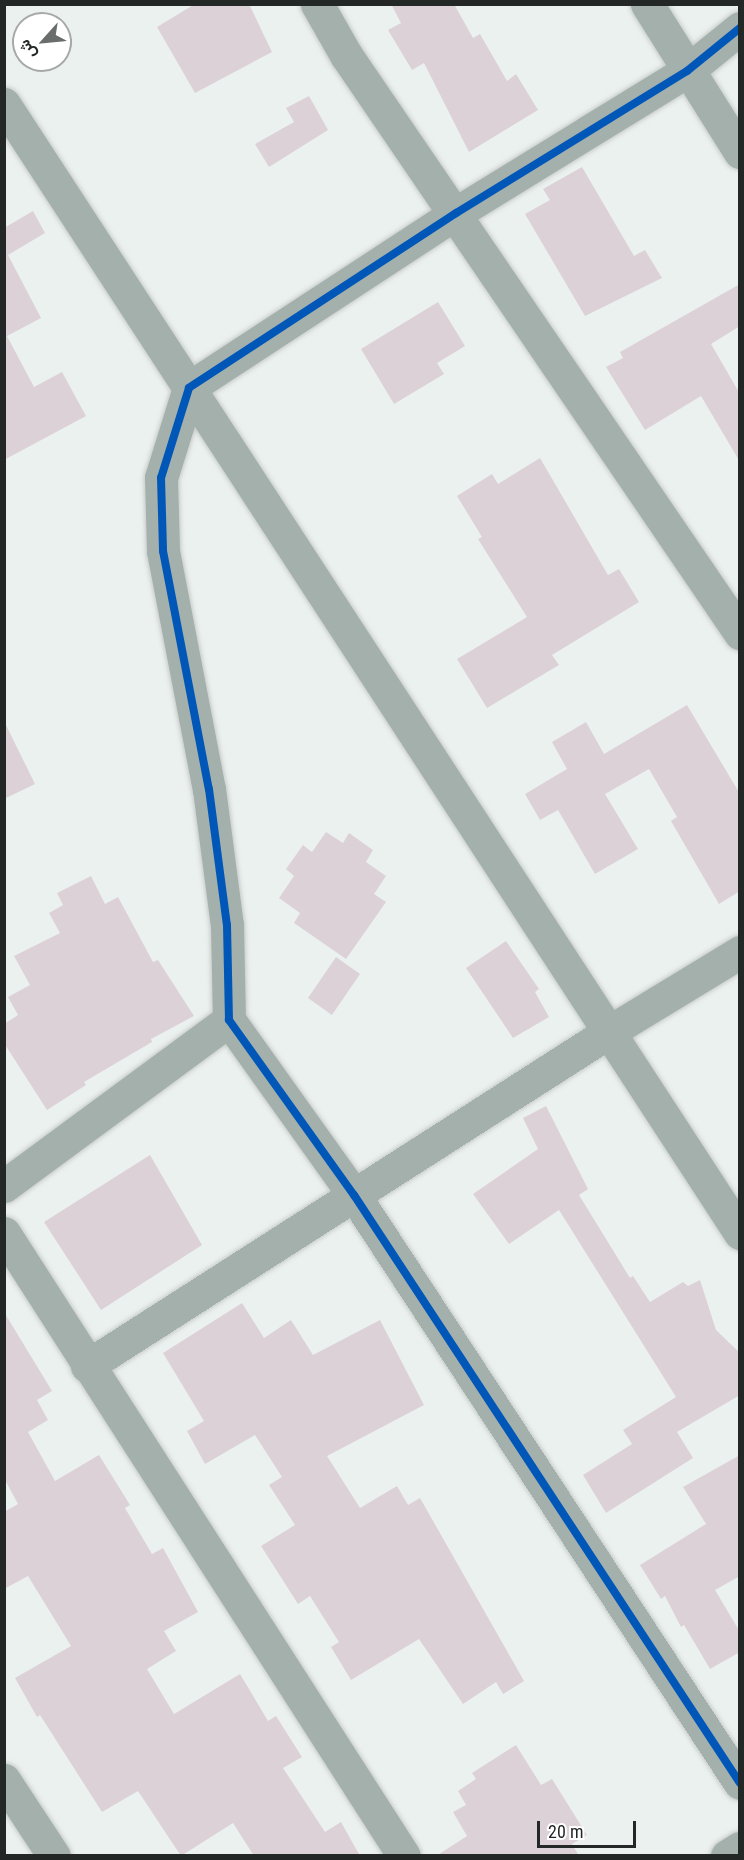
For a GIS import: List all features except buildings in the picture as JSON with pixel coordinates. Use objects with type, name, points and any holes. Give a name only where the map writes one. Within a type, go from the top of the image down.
[{"type":"street","points":[[316,4],[346,55],[456,213],[740,633]]},
{"type":"street","points":[[647,4],[740,152]]},
{"type":"street","points":[[740,28],[687,71],[456,213],[189,388],[161,478],[163,551],[209,789],[227,925],[229,1020],[354,1196],[740,1783]]},
{"type":"street","points":[[4,104],[607,1033],[740,1233]]},
{"type":"street","points":[[87,1366],[607,1033],[740,952]]},
{"type":"street","points":[[4,1186],[229,1020]]},
{"type":"street","points":[[4,1233],[87,1366],[404,1856]]},
{"type":"street","points":[[4,1780],[54,1856]]},
{"type":"street","points":[[728,1856],[740,1848]]},
{"type":"cycle path","points":[[740,28],[687,71],[456,213],[189,388],[161,478],[163,551],[209,789],[227,925],[229,1020],[354,1195],[740,1783]]}]
